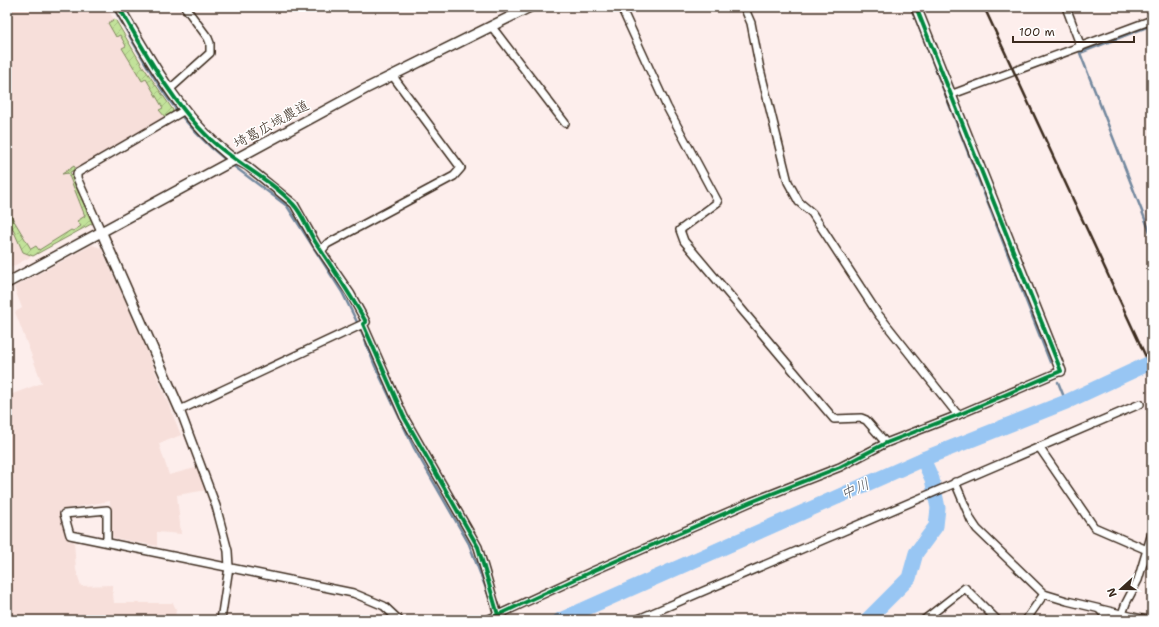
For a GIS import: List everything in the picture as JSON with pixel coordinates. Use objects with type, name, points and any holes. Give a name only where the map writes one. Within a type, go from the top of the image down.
[{"type":"street","points":[[119,7],[170,89],[185,110],[209,138],[235,160],[247,166],[294,204],[317,245],[322,250],[366,322],[180,410]]},
{"type":"street","points":[[170,89],[210,53],[210,43],[208,38],[185,7]]},
{"type":"street","name":"埼葛広域農道","points":[[7,282],[392,75],[530,7]]},
{"type":"street","points":[[621,7],[667,108],[718,202],[680,230],[684,241],[834,419],[861,418],[866,420],[886,443]]},
{"type":"street","points":[[744,7],[751,23],[760,69],[788,182],[798,202],[812,213],[878,314],[958,415]]},
{"type":"street","points":[[487,620],[593,571],[751,502],[840,467],[886,443],[958,415],[1061,371],[916,7]]},
{"type":"street","points":[[1066,7],[1081,47]]},
{"type":"street","points":[[950,95],[1152,20]]},
{"type":"street","points":[[492,27],[565,123]]},
{"type":"street","points":[[322,250],[327,244],[454,176],[460,168],[392,75]]},
{"type":"street","points":[[185,110],[77,173],[77,178],[180,410],[225,535],[228,551],[228,567],[221,620]]},
{"type":"street","points":[[363,324],[404,417],[478,547],[498,615]]},
{"type":"street","points":[[636,620],[1140,404]]},
{"type":"street","points":[[1039,447],[1094,527],[1147,550]]},
{"type":"street","points":[[955,482],[971,520],[977,529],[1044,594],[1146,620]]},
{"type":"street","points":[[107,542],[107,510],[64,514],[70,535],[353,593],[384,606],[399,620]]},
{"type":"street","points":[[1122,614],[1126,602],[1138,580],[1152,533]]},
{"type":"street","points":[[924,620],[965,588],[997,620]]},
{"type":"street","points":[[1026,620],[1044,594]]},
{"type":"street","points":[[1099,608],[1109,620]]},
{"type":"shaded area","points":[[7,7],[106,7],[173,110],[172,114],[70,172],[93,223],[10,268],[7,261]]},
{"type":"shaded area","points":[[92,245],[101,248],[138,329],[181,435],[159,444],[169,475],[199,467],[207,490],[177,495],[181,534],[157,532],[157,546],[114,538],[111,535],[110,501],[59,510],[69,541],[74,541],[76,570],[81,586],[112,585],[114,603],[173,603],[176,609],[175,620],[7,620],[7,396],[42,383],[15,312],[22,308],[14,287]]},
{"type":"green space","points":[[115,19],[142,65],[173,110],[172,114],[166,118],[159,110],[163,108],[146,79],[142,81],[122,48],[126,46],[120,35],[116,37],[108,23]]},
{"type":"green space","points":[[74,166],[76,169],[70,172],[93,223],[33,256],[23,252],[7,216],[7,209],[31,249],[36,246],[39,250],[71,230],[73,231],[81,226],[77,221],[85,216],[68,173],[62,174]]},
{"type":"waterway","points":[[113,7],[162,90],[176,109],[191,127],[227,161]]},
{"type":"waterway","points":[[911,7],[1050,362]]},
{"type":"waterway","points":[[1152,25],[1080,53],[1152,237]]},
{"type":"waterway","points":[[231,164],[287,206],[342,292],[361,330],[375,366],[414,448],[469,544],[490,599]]},
{"type":"waterway","name":"中川","points":[[560,620],[923,459],[1066,402],[1152,362]]},
{"type":"waterway","points":[[1058,382],[1066,402]]},
{"type":"waterway","points":[[867,620],[909,578],[916,553],[936,526],[938,508],[932,479],[923,459]]},
{"type":"railway","points":[[984,7],[1152,370]]},
{"type":"cycle path","points":[[119,7],[171,93],[196,125],[220,148],[263,178],[297,208],[313,238],[366,322],[363,324],[404,417],[478,547],[498,615]]},
{"type":"cycle path","points":[[487,620],[593,571],[751,502],[840,467],[886,443],[958,415],[1061,371],[916,7]]}]
